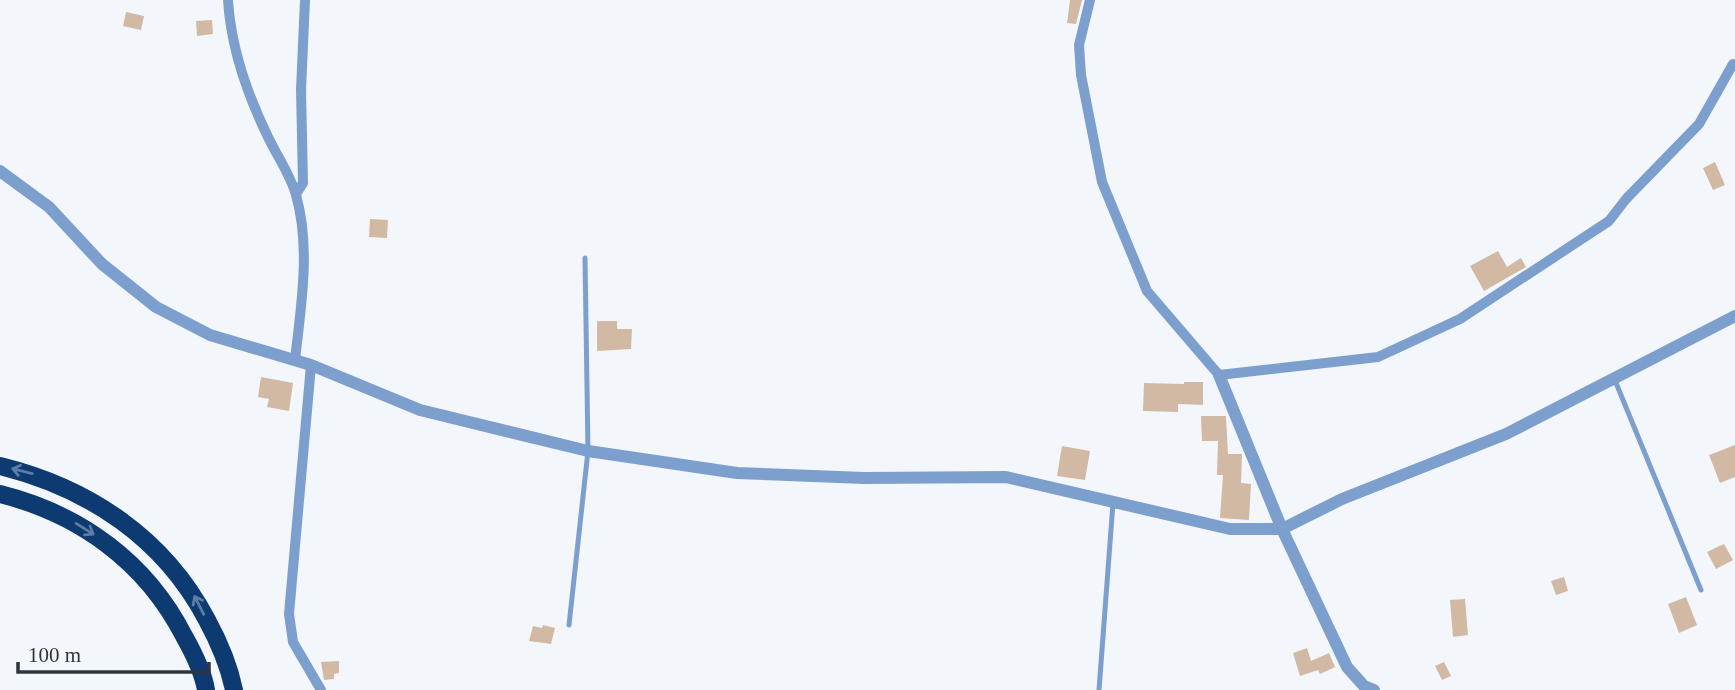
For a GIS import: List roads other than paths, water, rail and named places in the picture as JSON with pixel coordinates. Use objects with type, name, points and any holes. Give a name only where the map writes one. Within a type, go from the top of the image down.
[{"type":"highway","points":[[0,466],[34,474],[86,497],[128,524],[164,557],[193,592],[216,638],[234,690]]},
{"type":"highway","points":[[0,494],[25,500],[73,521],[111,545],[144,576],[170,607],[191,649],[206,690]]},
{"type":"street","points":[[228,0],[234,46],[243,80],[296,194],[304,280],[295,360]]},
{"type":"street","points":[[296,194],[303,183],[301,90],[305,0]]},
{"type":"street","points":[[1090,0],[1079,45],[1081,75],[1102,182],[1147,291],[1219,375],[1282,529],[1347,667],[1364,686],[1374,690]]},
{"type":"street","points":[[1219,375],[1378,357],[1460,319],[1609,220],[1699,124],[1733,64]]},
{"type":"street","points":[[0,171],[49,207],[102,264],[156,307],[210,335],[311,365],[420,410],[588,451],[737,473],[1006,478],[1113,500],[1230,529],[1282,529],[1342,499],[1506,433],[1735,316]]},
{"type":"street","points":[[311,365],[289,614],[293,642],[321,690]]},
{"type":"lane","points":[[569,625],[588,451],[585,258]]},
{"type":"lane","points":[[1614,378],[1700,590]]},
{"type":"lane","points":[[1099,690],[1113,500]]}]
